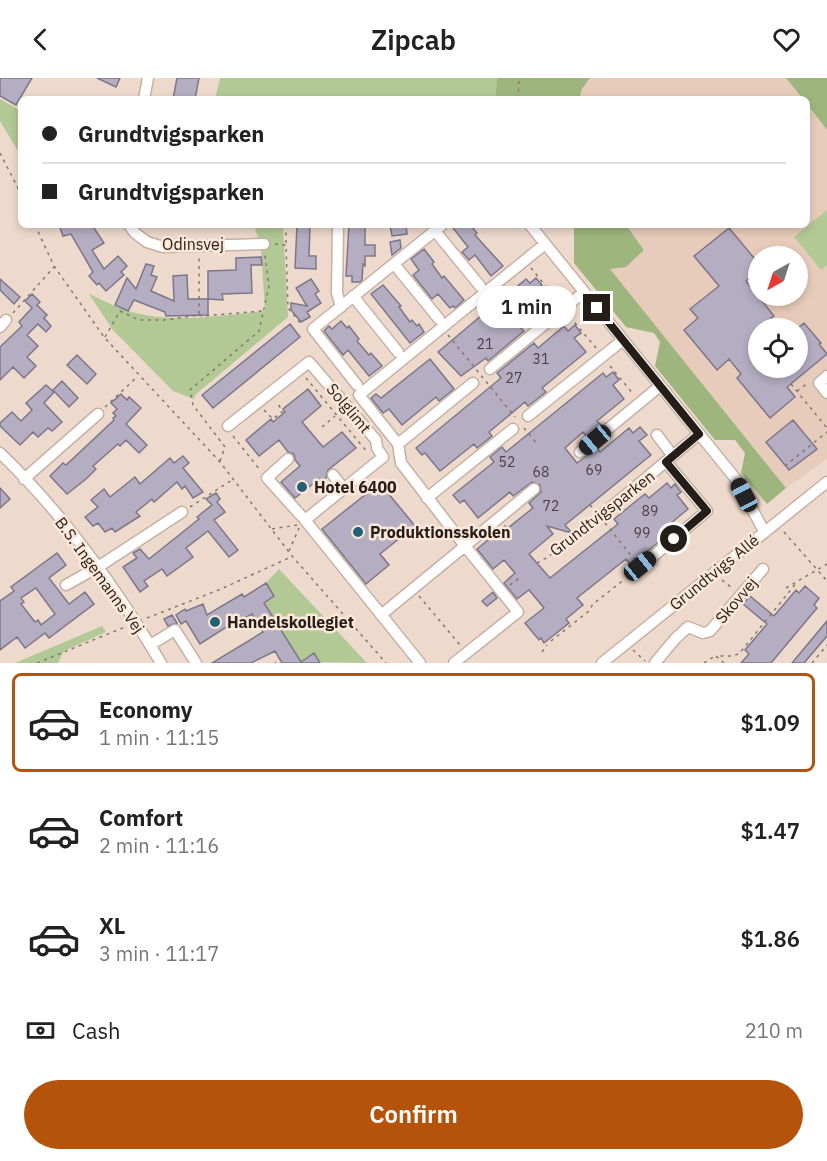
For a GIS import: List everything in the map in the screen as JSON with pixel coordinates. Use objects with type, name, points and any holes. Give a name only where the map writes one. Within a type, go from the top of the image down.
[{"type":"street","points":[[145,96],[148,78]]},
{"type":"street","name":"Odinsvej","points":[[131,228],[147,242],[163,246],[264,244]]},
{"type":"street","points":[[338,228],[337,293],[340,307]]},
{"type":"street","points":[[357,385],[311,331],[340,307],[439,228],[480,286]]},
{"type":"street","points":[[532,228],[735,478],[764,531]]},
{"type":"street","points":[[454,663],[518,612],[401,463],[399,444],[359,395],[440,323],[545,244]]},
{"type":"street","points":[[394,264],[440,323]]},
{"type":"street","points":[[490,369],[584,292]]},
{"type":"street","points":[[354,296],[398,352]]},
{"type":"street","points":[[528,416],[623,340]]},
{"type":"street","name":"Solglimt","points":[[229,429],[258,402],[309,362],[376,440],[382,457],[375,463]]},
{"type":"street","points":[[827,376],[819,383],[827,393]]},
{"type":"street","points":[[399,444],[473,383]]},
{"type":"street","points":[[580,452],[660,386]]},
{"type":"street","points":[[24,478],[98,414]]},
{"type":"street","points":[[427,498],[513,429]]},
{"type":"street","name":"Grundtvigsparken","points":[[601,515],[699,434]]},
{"type":"street","points":[[657,435],[670,459]]},
{"type":"street","name":"B.S. Ingemanns Vej","points":[[1,457],[24,478],[59,517],[98,567],[161,663]]},
{"type":"street","points":[[288,459],[267,478],[305,520],[420,663]]},
{"type":"street","name":"Grundtvigsparken","points":[[636,569],[707,511],[670,459]]},
{"type":"street","points":[[305,520],[375,463]]},
{"type":"street","points":[[333,475],[344,489]]},
{"type":"street","name":"Grundtvigs Allé","points":[[602,663],[827,482]]},
{"type":"street","points":[[381,615],[534,489]]},
{"type":"street","points":[[66,585],[98,567],[182,512]]},
{"type":"street","name":"Skovvej","points":[[655,663],[688,627],[703,633],[710,631],[763,569]]},
{"type":"street","name":"B.S. Ingemanns Vej","points":[[150,645],[175,630],[196,663]]},
{"type":"path","points":[[518,96],[519,78]]},
{"type":"path","points":[[0,153],[18,185]]},
{"type":"path","points":[[0,161],[3,158]]},
{"type":"path","points":[[36,228],[54,266],[104,337],[220,462],[288,552],[386,663]]},
{"type":"path","points":[[286,228],[288,309],[311,331]]},
{"type":"path","points":[[199,315],[200,244]]},
{"type":"path","points":[[220,462],[225,447],[193,405],[190,390],[259,331],[269,286],[264,244],[286,245]]},
{"type":"path","points":[[524,260],[640,402]]},
{"type":"path","points":[[3,324],[54,266]]},
{"type":"path","points":[[104,337],[120,311],[139,320],[165,320],[199,315],[263,311]]},
{"type":"path","points":[[440,323],[537,444]]},
{"type":"path","points":[[303,374],[375,463]]},
{"type":"path","points":[[98,414],[138,376]]},
{"type":"path","points":[[785,466],[827,430],[791,384]]},
{"type":"path","points":[[258,402],[273,420],[283,411],[273,398]]},
{"type":"path","points":[[322,427],[348,405]]},
{"type":"path","points":[[229,429],[267,478]]},
{"type":"path","points":[[182,512],[232,479]]},
{"type":"path","points":[[551,641],[636,569],[601,515],[590,505]]},
{"type":"path","name":"Grundtvigsparken","points":[[537,563],[601,515]]},
{"type":"path","points":[[775,522],[827,580]]},
{"type":"path","points":[[271,530],[300,525],[288,552]]},
{"type":"path","points":[[37,663],[221,589],[292,556]]},
{"type":"path","points":[[786,588],[827,564]]},
{"type":"path","points":[[713,572],[740,595]]},
{"type":"path","points":[[704,663],[716,656],[739,654],[797,582]]},
{"type":"path","points":[[414,588],[466,653]]},
{"type":"path","points":[[771,607],[774,610]]},
{"type":"path","points":[[758,622],[762,626]]},
{"type":"path","points":[[625,644],[648,663]]},
{"type":"path","points":[[741,644],[745,646]]},
{"type":"path","points":[[542,652],[547,645]]},
{"type":"path","points":[[813,663],[827,645]]},
{"type":"path","points":[[716,656],[724,663]]},
{"type":"path","points":[[48,659],[51,663]]},
{"type":"shaded area","points":[[590,78],[786,78],[801,96],[580,96]]},
{"type":"shaded area","points":[[810,108],[827,130],[827,459],[786,488],[610,269],[626,267],[644,250],[628,228],[810,228]]},
{"type":"green space","points":[[220,78],[497,78],[495,96],[216,96]]},
{"type":"green space","points":[[497,78],[590,78],[580,96],[495,96]]},
{"type":"green space","points":[[786,78],[827,78],[827,130],[810,108],[810,96],[801,96]]},
{"type":"green space","points":[[0,99],[18,109],[18,151],[0,121]]},
{"type":"green space","points":[[827,210],[827,265],[821,270],[808,254],[808,246],[801,246],[794,237],[805,228],[810,228],[810,224]]},
{"type":"green space","points":[[255,228],[283,228],[288,317],[195,395],[194,399],[173,391],[113,330],[89,294],[115,306],[148,316],[198,318],[265,311],[261,248]]},
{"type":"green space","points":[[572,228],[628,228],[644,250],[626,267],[610,269],[786,488],[767,504],[741,473],[745,453],[735,440],[715,440],[655,366],[660,342],[654,333],[626,327],[574,263]]},
{"type":"green space","points":[[279,569],[367,663],[301,662],[264,603],[273,597],[265,584]]},
{"type":"green space","points":[[102,626],[106,632],[64,651],[58,663],[15,663]]},
{"type":"building","points":[[0,78],[32,78],[21,96],[18,96],[16,105],[0,96]]},
{"type":"building","points":[[97,78],[120,78],[116,87]]},
{"type":"building","points":[[177,78],[199,78],[196,96],[174,96]]},
{"type":"building","points":[[60,228],[94,228],[104,243],[92,250],[104,269],[118,256],[127,266],[121,272],[124,275],[106,291],[89,276],[93,272],[71,234],[63,236]]},
{"type":"building","points":[[297,228],[310,228],[309,256],[316,256],[316,269],[295,268]]},
{"type":"building","points":[[349,228],[365,228],[365,245],[375,245],[375,256],[365,256],[365,266],[363,264],[360,282],[352,282],[352,276],[346,276]]},
{"type":"building","points":[[391,228],[406,228],[407,234],[392,236]]},
{"type":"building","points":[[453,228],[473,228],[477,233],[475,235],[503,266],[491,276],[475,255],[469,260],[462,252],[468,247]]},
{"type":"building","points":[[729,228],[748,251],[748,279],[746,281],[748,306],[766,306],[774,316],[748,318],[748,378],[798,378],[787,387],[795,397],[770,418],[737,378],[741,374],[729,359],[717,370],[684,330],[698,318],[690,309],[719,286],[694,256]]},
{"type":"building","points":[[400,240],[401,248],[392,255],[390,242]]},
{"type":"building","points":[[424,249],[442,278],[444,276],[464,300],[455,308],[453,306],[450,308],[438,294],[432,299],[413,275],[419,270],[411,259]]},
{"type":"building","points":[[261,257],[262,265],[251,265],[252,293],[222,294],[223,300],[208,299],[208,271],[236,270],[236,258]]},
{"type":"building","points":[[146,264],[154,266],[151,275],[157,277],[151,291],[174,301],[173,276],[187,275],[188,299],[208,299],[208,315],[166,316],[165,312],[134,300],[128,311],[115,305],[127,278],[136,289]]},
{"type":"building","points":[[536,278],[542,285],[536,291],[548,306],[521,328],[524,331],[488,361],[486,358],[461,376],[438,352],[488,310],[484,306],[496,297],[500,301],[526,279],[530,283]]},
{"type":"building","points":[[0,279],[20,297],[14,304],[0,290]]},
{"type":"building","points":[[311,279],[319,291],[315,294],[321,303],[307,312],[310,317],[301,322],[291,310],[291,303],[307,306],[296,288]]},
{"type":"building","points":[[383,285],[401,306],[399,307],[410,322],[412,320],[417,326],[419,324],[424,332],[410,343],[371,294]]},
{"type":"building","points":[[32,294],[40,302],[37,305],[47,315],[44,318],[51,326],[46,332],[38,324],[27,335],[38,346],[27,357],[36,366],[24,378],[13,367],[0,380],[0,347],[22,326],[19,322],[32,308],[25,301]]},
{"type":"building","points":[[341,321],[347,328],[349,326],[359,339],[357,341],[382,366],[369,376],[348,350],[343,355],[324,331],[329,326],[332,329]]},
{"type":"building","points":[[290,324],[300,337],[213,408],[202,395]]},
{"type":"building","points":[[575,325],[581,333],[574,338],[586,352],[542,388],[546,392],[528,406],[525,402],[489,432],[492,436],[477,448],[474,444],[440,471],[425,453],[422,455],[416,448],[501,378],[497,373],[534,343],[538,348],[564,326],[568,331]]},
{"type":"building","points":[[808,328],[821,343],[819,344],[827,354],[808,370]]},
{"type":"building","points":[[77,355],[96,374],[87,384],[67,365]]},
{"type":"building","points":[[430,359],[454,389],[439,401],[436,397],[402,425],[389,409],[383,413],[371,398],[376,394],[381,398]]},
{"type":"building","points":[[613,372],[619,380],[613,385],[624,399],[597,421],[601,425],[587,437],[583,432],[565,448],[577,463],[597,448],[600,452],[629,428],[633,433],[640,427],[647,435],[639,441],[651,455],[565,525],[572,533],[547,526],[553,534],[529,554],[550,578],[618,524],[614,519],[630,506],[645,494],[649,498],[667,483],[671,488],[675,484],[681,492],[677,495],[688,509],[670,524],[674,529],[638,559],[630,564],[626,559],[577,598],[583,605],[566,619],[569,623],[544,643],[525,623],[544,608],[529,590],[517,599],[504,583],[515,573],[504,560],[493,569],[477,549],[505,526],[508,528],[533,508],[529,503],[541,492],[540,485],[532,482],[513,496],[510,492],[478,518],[464,500],[460,503],[453,495],[494,462],[490,457],[502,447],[506,452],[603,373],[606,377]]},
{"type":"building","points":[[62,381],[78,398],[69,407],[53,390]]},
{"type":"building","points":[[46,385],[54,392],[44,403],[62,422],[52,431],[48,428],[38,437],[33,432],[20,445],[0,426],[0,423],[12,412],[21,421],[32,410],[26,403]]},
{"type":"building","points":[[308,389],[321,406],[302,422],[323,447],[342,432],[356,448],[328,470],[326,478],[321,482],[319,479],[295,498],[281,482],[300,466],[294,454],[288,452],[279,440],[259,456],[246,440],[271,419],[273,422],[285,412],[283,409]]},
{"type":"building","points":[[121,394],[127,400],[129,397],[141,408],[126,424],[147,445],[139,453],[126,440],[120,446],[118,444],[93,466],[96,469],[86,479],[67,494],[50,476],[63,463],[66,465],[114,420],[116,416],[113,413],[117,409],[111,403]]},
{"type":"building","points":[[793,420],[817,449],[789,470],[766,442]]},
{"type":"building","points":[[183,456],[189,463],[183,468],[203,492],[193,498],[185,486],[182,489],[177,482],[154,502],[152,499],[136,512],[140,516],[115,532],[112,528],[105,532],[98,523],[93,526],[85,517],[98,507],[91,500],[104,489],[110,497],[135,477],[140,484],[170,458],[174,463]]},
{"type":"building","points":[[391,479],[397,486],[388,493],[415,526],[380,554],[389,565],[366,584],[322,529],[380,483],[383,486]]},
{"type":"building","points":[[0,488],[10,499],[0,508]]},
{"type":"building","points":[[216,493],[220,499],[217,502],[225,512],[214,520],[238,550],[229,557],[208,531],[186,548],[193,557],[167,576],[162,569],[144,581],[148,586],[140,592],[123,567],[137,558],[133,553],[140,549],[149,559],[199,519],[197,517],[212,505],[206,499]]},
{"type":"building","points":[[57,553],[66,565],[49,578],[69,604],[85,592],[94,604],[49,638],[45,633],[25,648],[17,637],[0,650],[0,601],[14,591],[11,587]],"holes":[[[36,588],[55,614],[41,625],[38,620],[35,622],[21,604],[24,602],[21,598]]]},
{"type":"building","name":"Handelskollegiet","points":[[266,583],[274,596],[264,603],[301,662],[314,653],[320,663],[282,663],[275,651],[251,663],[212,663],[263,632],[252,614],[243,619],[242,617],[200,644],[186,621],[181,624],[176,615],[185,609],[186,611],[203,604],[207,615],[242,594],[244,597]]},
{"type":"building","points":[[805,586],[819,598],[814,605],[817,608],[771,663],[741,663],[749,654],[745,650],[767,624],[743,604],[750,596],[774,616],[796,590],[799,593]]},
{"type":"building","points":[[493,592],[497,598],[487,606],[482,601]]},
{"type":"building","points":[[172,615],[177,623],[168,626],[164,619]]},
{"type":"building","points":[[827,621],[827,636],[804,663],[792,663]]},
{"type":"place","name":"Hotel 6400","points":[[302,487]]},
{"type":"place","name":"Produktionsskolen","points":[[358,532]]},
{"type":"place","name":"Handelskollegiet","points":[[215,622]]},
{"type":"route","points":[[597,308],[699,434],[666,462],[707,511],[674,539]]}]
